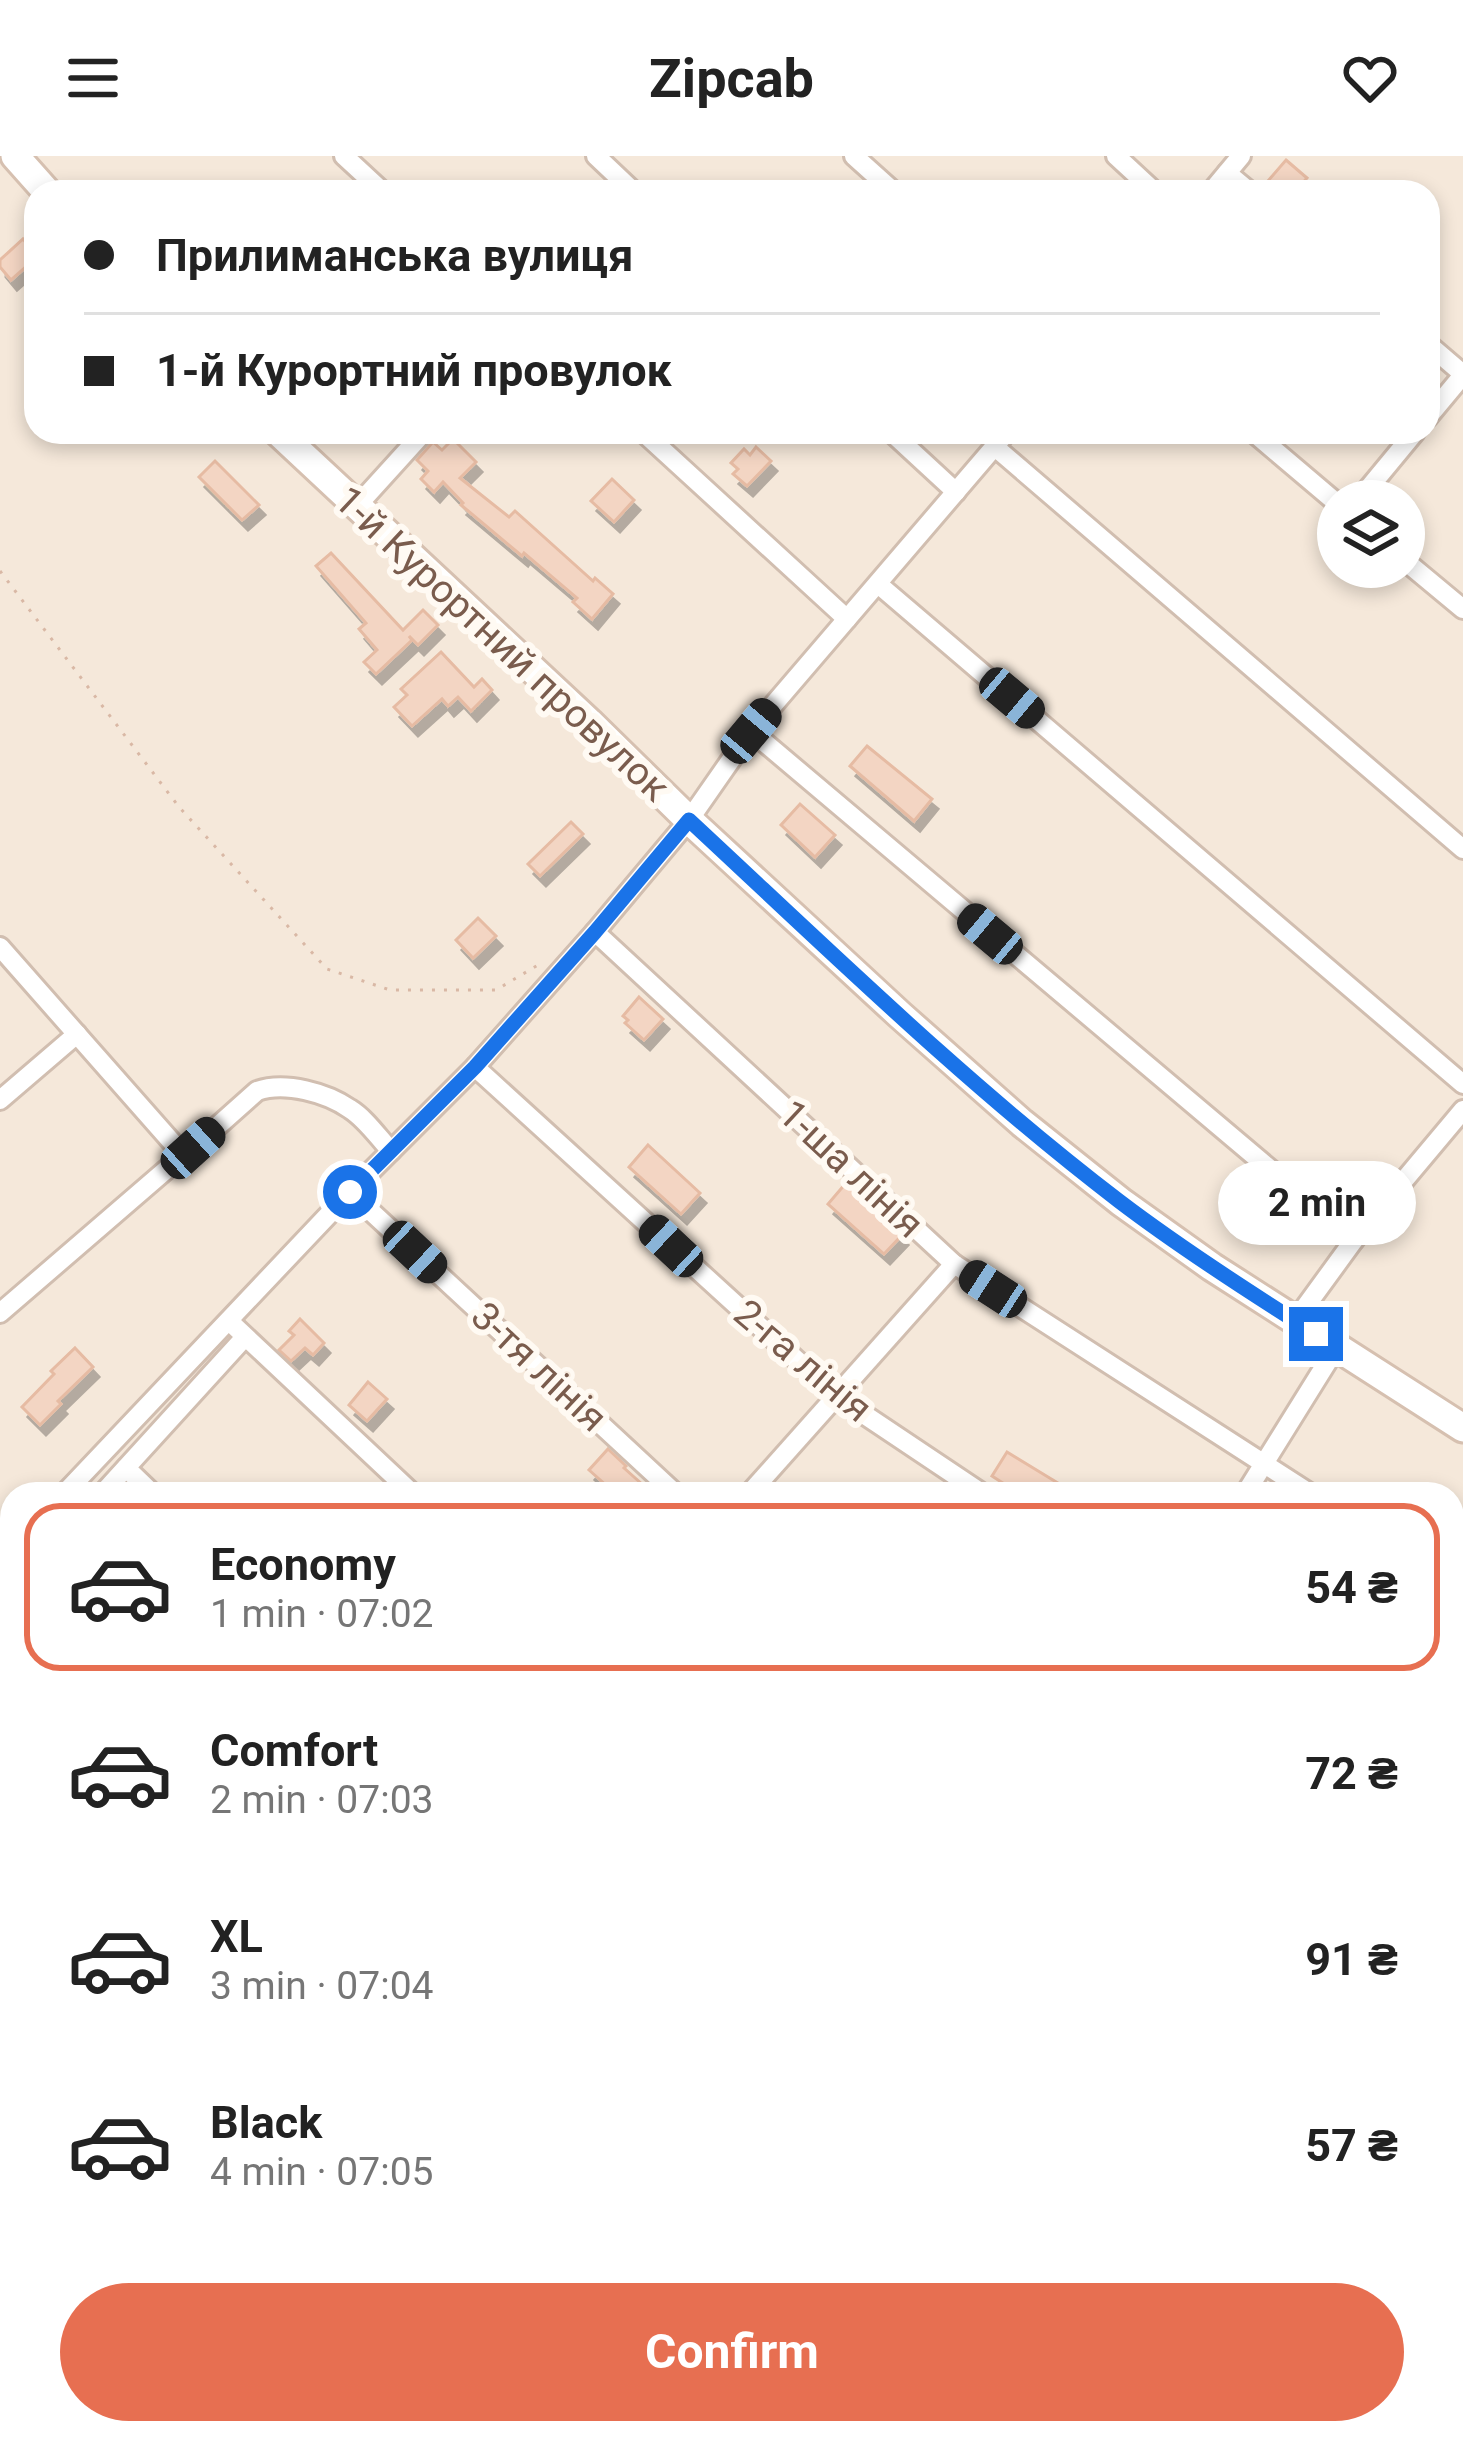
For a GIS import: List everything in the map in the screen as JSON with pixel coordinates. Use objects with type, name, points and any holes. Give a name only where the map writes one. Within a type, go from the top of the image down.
[{"type":"street","points":[[15,156],[36,180]]},
{"type":"street","points":[[344,156],[370,180]]},
{"type":"street","points":[[596,156],[621,180]]},
{"type":"street","points":[[854,156],[881,180]]},
{"type":"street","points":[[1116,156],[1142,180]]},
{"type":"street","points":[[1221,180],[1241,156]]},
{"type":"street","points":[[1227,173],[1235,180]]},
{"type":"street","points":[[1440,354],[1463,374],[1440,402]]},
{"type":"street","name":"1-й Курортний провулок","points":[[290,444],[689,820],[1022,1123],[1212,1267],[1463,1428]]},
{"type":"street","points":[[356,507],[413,444]]},
{"type":"street","points":[[656,444],[847,619]]},
{"type":"street","points":[[904,444],[956,492]]},
{"type":"street","points":[[75,1482],[475,1067],[595,932],[689,820],[751,731],[998,444]]},
{"type":"street","points":[[1006,444],[1463,849]]},
{"type":"street","points":[[1267,444],[1317,486]]},
{"type":"street","points":[[1375,480],[1405,444]]},
{"type":"street","points":[[1425,577],[1463,609]]},
{"type":"street","points":[[878,584],[1463,1084]]},
{"type":"street","points":[[751,731],[1354,1240]]},
{"type":"street","name":"1-ша лінія","points":[[595,932],[954,1264],[1292,1482]]},
{"type":"street","points":[[0,947],[178,1149],[189,1150]]},
{"type":"street","points":[[0,1100],[76,1034]]},
{"type":"street","name":"2-га лінія","points":[[475,1067],[835,1396],[965,1482]]},
{"type":"street","points":[[0,1313],[257,1091],[269,1087],[335,1101],[353,1110],[391,1150]]},
{"type":"street","points":[[1295,1321],[1354,1240],[1463,1110]]},
{"type":"street","name":"3-тя лінія","points":[[350,1192],[663,1482]]},
{"type":"street","points":[[760,1482],[954,1264]]},
{"type":"street","points":[[229,1321],[400,1482]]},
{"type":"street","points":[[113,1482],[245,1337]]},
{"type":"street","points":[[1253,1482],[1336,1348]]},
{"type":"street","points":[[126,1468],[141,1482]]},
{"type":"path","points":[[0,571],[178,806],[327,969],[390,990],[496,990],[536,967]]},
{"type":"shaded area","points":[[0,156],[1463,156],[1463,1482],[0,1482]]},
{"type":"building","points":[[1286,160],[1307,178],[1305,180],[1269,180]]},
{"type":"building","points":[[23,239],[24,269],[11,280],[0,260]]},
{"type":"building","points":[[431,444],[442,450],[458,444],[476,462],[460,478],[509,517],[515,511],[613,594],[592,619],[573,602],[577,598],[461,505],[443,482],[434,492],[421,479],[428,471],[417,460]]},
{"type":"building","points":[[756,447],[771,461],[747,486],[733,474],[738,469],[731,463],[744,449],[750,455]]},
{"type":"building","points":[[215,461],[259,505],[242,520],[199,477]]},
{"type":"building","points":[[612,479],[634,500],[614,522],[591,501]]},
{"type":"building","points":[[331,553],[403,630],[423,610],[438,625],[418,645],[409,636],[412,640],[376,674],[364,662],[377,650],[359,629],[366,623],[316,566]]},
{"type":"building","points":[[441,652],[474,687],[482,679],[492,690],[471,711],[458,697],[448,706],[442,699],[412,726],[394,707],[407,695],[401,689]]},
{"type":"building","points":[[867,746],[932,799],[914,821],[850,766]]},
{"type":"building","points":[[800,804],[835,835],[815,857],[781,825]]},
{"type":"building","points":[[571,822],[583,834],[540,876],[528,864]]},
{"type":"building","points":[[478,918],[496,936],[473,958],[456,940]]},
{"type":"building","points":[[639,997],[663,1019],[644,1040],[623,1016]]},
{"type":"building","points":[[648,1145],[700,1193],[681,1214],[629,1167]]},
{"type":"building","points":[[846,1183],[902,1235],[884,1254],[828,1204]]},
{"type":"building","points":[[300,1319],[324,1343],[313,1355],[305,1348],[291,1361],[279,1350],[294,1335],[289,1331]]},
{"type":"building","points":[[75,1348],[93,1367],[40,1425],[22,1407]]},
{"type":"building","points":[[368,1382],[387,1399],[367,1421],[349,1405]]},
{"type":"building","points":[[608,1449],[640,1482],[602,1482],[589,1470]]},
{"type":"building","points":[[1007,1452],[1056,1482],[1001,1482],[992,1476]]},
{"type":"route","points":[[350,1192],[475,1067],[689,820],[1022,1123],[1121,1202],[1316,1334]]}]
